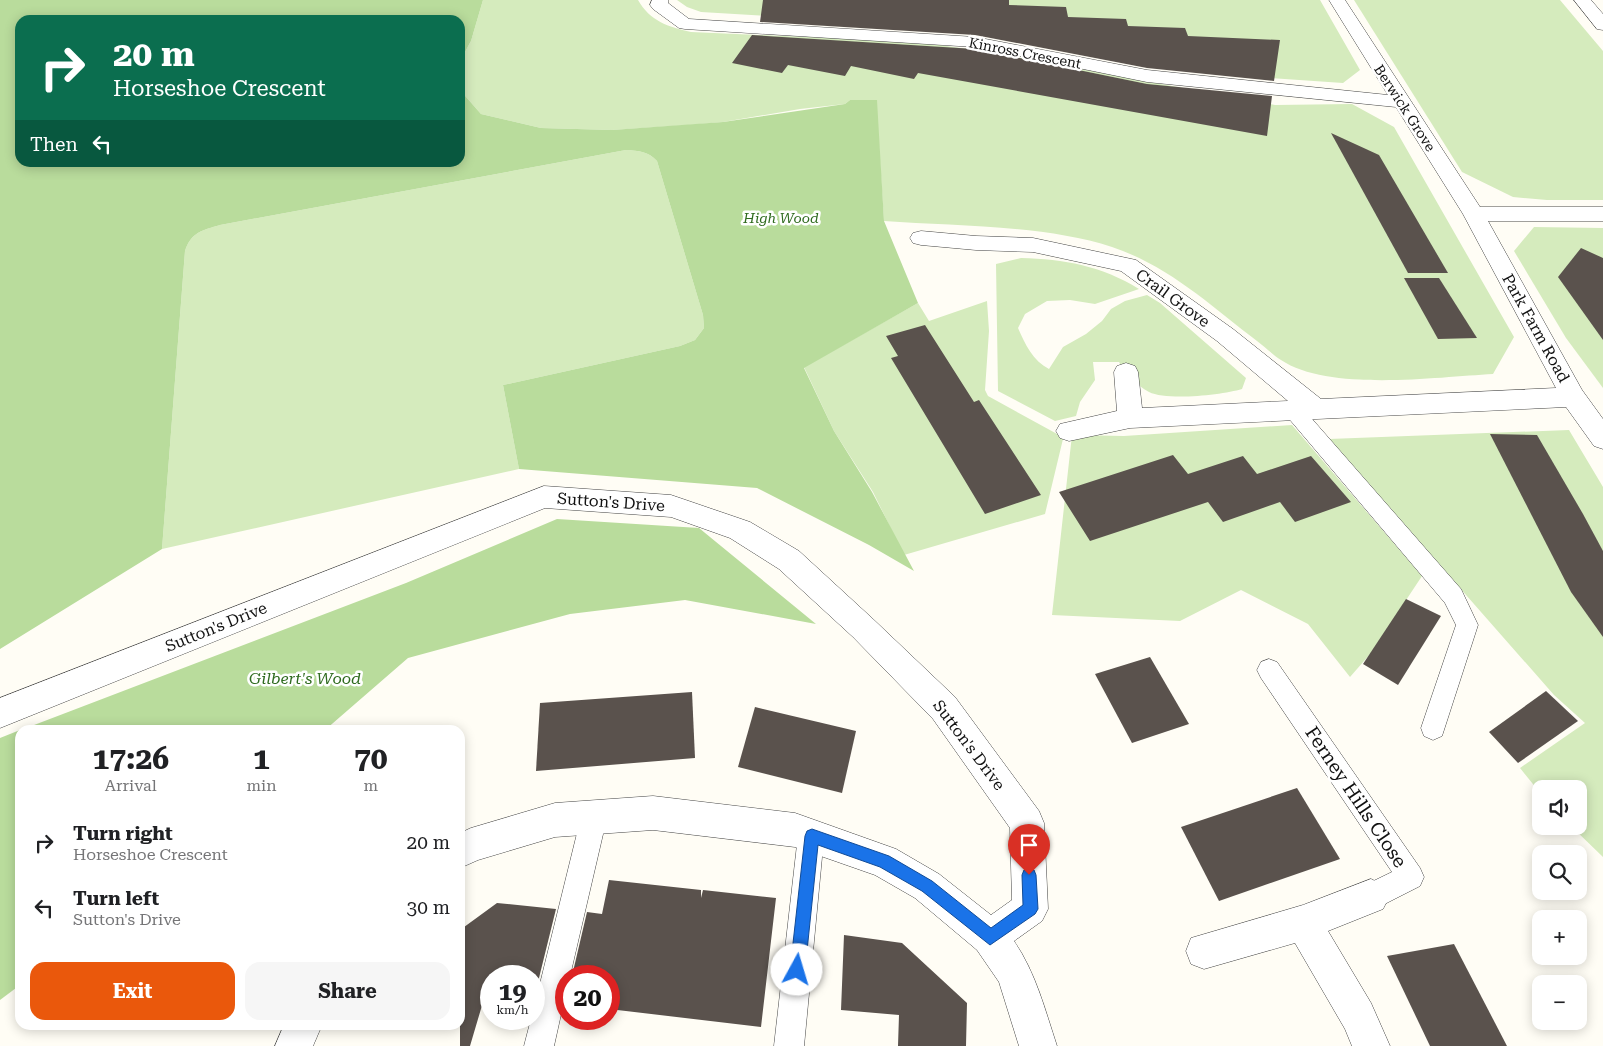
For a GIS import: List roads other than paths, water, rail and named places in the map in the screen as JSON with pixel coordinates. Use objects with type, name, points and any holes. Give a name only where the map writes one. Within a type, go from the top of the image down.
[{"type":"street","name":"Kinross Crescent","points":[[660,0],[658,5],[686,24],[975,42],[1147,76],[1401,102]]},
{"type":"street","name":"Berwick Grove","points":[[1337,0],[1474,214]]},
{"type":"street","points":[[1582,0],[1603,24]]},
{"type":"street","points":[[1474,214],[1603,214]]},
{"type":"street","name":"Park Farm Road","points":[[1474,214],[1573,397],[1603,439]]},
{"type":"street","name":"Crail Grove","points":[[920,238],[976,253],[1033,245],[1128,266],[1225,335],[1303,409]]},
{"type":"street","points":[[1126,372],[1130,418]]},
{"type":"street","points":[[1069,431],[1130,418],[1573,397]]},
{"type":"street","name":"Sutton's Drive","points":[[0,713],[544,497],[671,506],[740,530],[789,560],[863,628],[944,708],[1027,823],[1030,909],[990,937]]},
{"type":"street","points":[[465,848],[555,820],[653,813],[796,830],[884,862],[927,886],[990,937],[1014,973],[1038,1046]]},
{"type":"street","name":"Ferney Hills Close","points":[[1204,951],[1303,923],[1371,897]]},
{"type":"street","points":[[1303,923],[1358,1016],[1371,1046]]},
{"type":"street","points":[[294,1046],[301,1030]]},
{"type":"lane","points":[[1303,409],[1453,596],[1466,624],[1433,728]]},
{"type":"lane","name":"Ferney Hills Close","points":[[1269,670],[1411,877],[1371,897]]},
{"type":"lane","points":[[539,1046],[594,817]]},
{"type":"lane","points":[[789,1046],[812,836]]},
{"type":"park label","name":"High Wood","points":[[781,218]]},
{"type":"park label","name":"Gilbert's Wood","points":[[305,678]]}]
